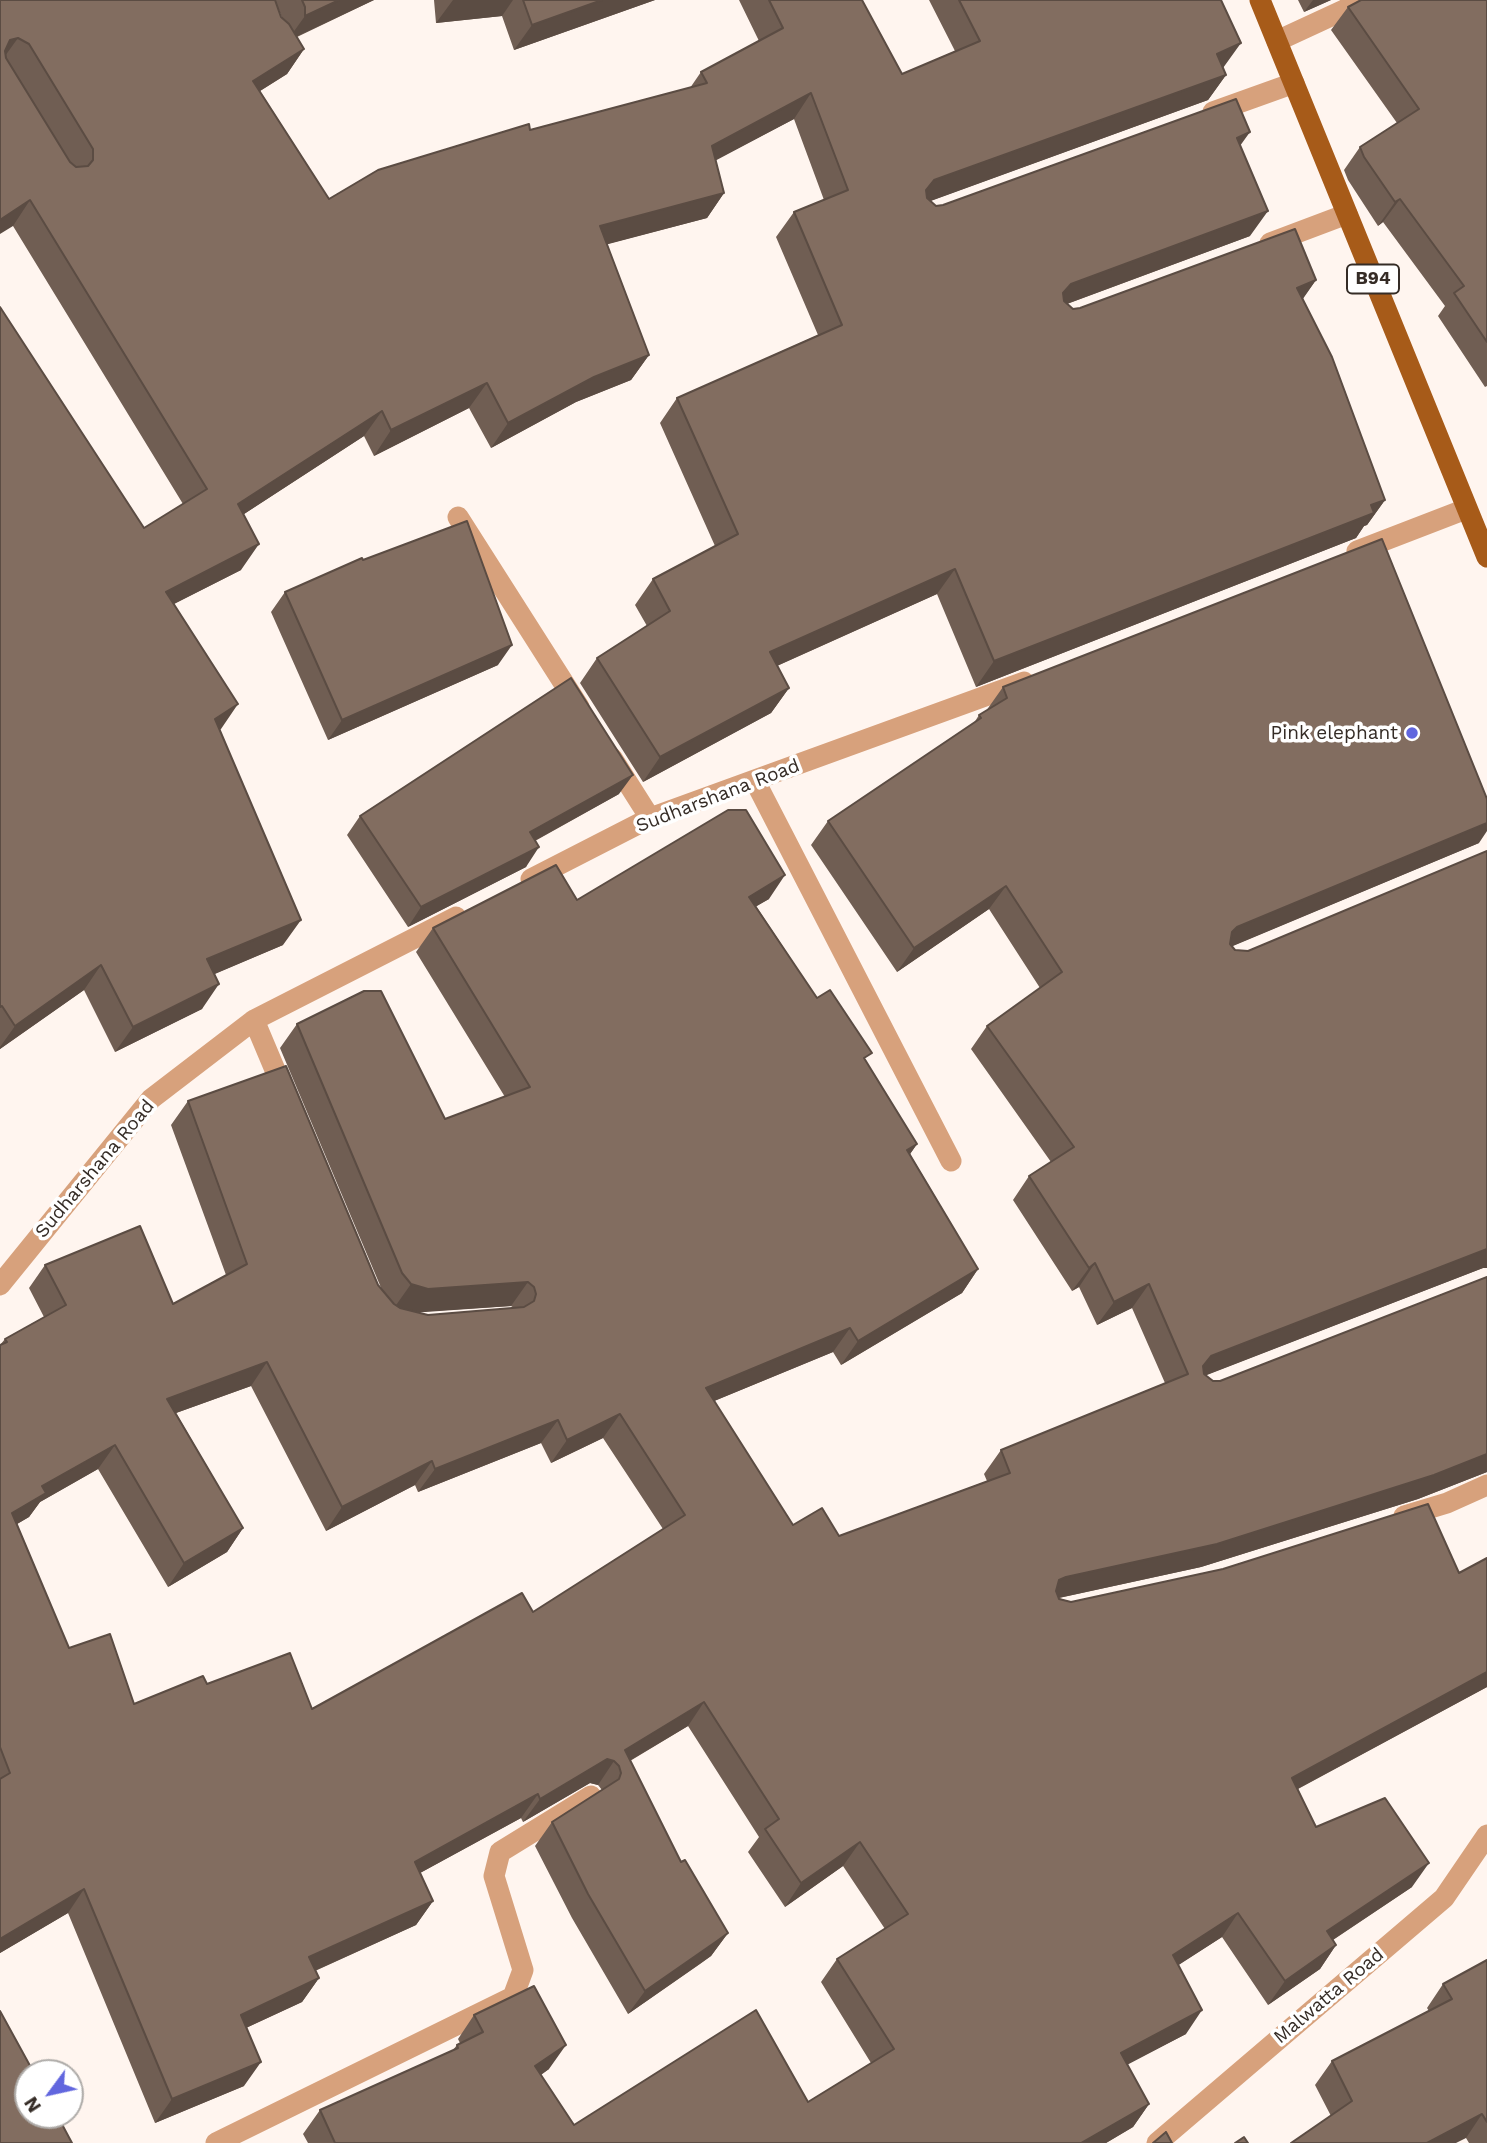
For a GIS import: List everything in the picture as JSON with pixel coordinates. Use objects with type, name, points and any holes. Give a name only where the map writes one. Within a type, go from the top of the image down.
[{"type":"main road","name":"B94","points":[[1260,0],[1487,557]]},
{"type":"street","points":[[1276,41],[1360,0]]},
{"type":"street","points":[[1191,120],[1294,83]]},
{"type":"street","points":[[1246,252],[1347,214]]},
{"type":"street","points":[[1339,559],[1466,509]]},
{"type":"street","points":[[458,517],[650,818]]},
{"type":"street","name":"Sudharshana Road","points":[[514,888],[650,818],[1046,673]]},
{"type":"street","points":[[755,781],[951,1161]]},
{"type":"street","name":"Sudharshana Road","points":[[0,1285],[151,1099],[254,1020],[477,906]]},
{"type":"street","points":[[254,1020],[296,1119]]},
{"type":"street","points":[[1383,1522],[1447,1503],[1487,1485]]},
{"type":"street","points":[[216,2143],[513,1997],[523,1970],[495,1876],[500,1852],[591,1796]]},
{"type":"street","name":"Malwatta Road","points":[[1157,2143],[1444,1898],[1487,1835]]},
{"type":"building","points":[[0,0],[275,0],[281,17],[289,24],[304,49],[253,81],[329,199],[378,170],[529,124],[530,130],[707,83],[701,72],[783,28],[769,0],[862,0],[902,74],[980,41],[959,0],[1221,0],[1241,43],[1217,54],[1226,75],[934,180],[926,190],[927,198],[936,206],[943,205],[1236,99],[1250,132],[1237,138],[1268,211],[1071,284],[1063,293],[1064,301],[1073,309],[1080,308],[1295,229],[1316,280],[1297,288],[1332,357],[1385,500],[1371,505],[1374,513],[994,661],[955,569],[770,652],[789,688],[660,757],[597,658],[670,611],[653,579],[738,534],[677,398],[842,325],[794,212],[848,190],[811,93],[712,146],[724,193],[600,226],[649,355],[594,377],[508,423],[487,383],[391,430],[382,411],[238,504],[259,544],[166,592],[238,704],[215,719],[301,920],[207,959],[219,984],[133,1027],[101,965],[15,1026],[2,1006],[0,1007],[0,307],[144,528],[207,489],[30,200],[0,220]],"holes":[[[18,38],[29,44],[93,149],[93,160],[88,166],[76,167],[70,162],[6,58],[5,51],[10,40]]]},
{"type":"building","points":[[302,0],[339,0],[305,16]]},
{"type":"building","points":[[523,0],[602,0],[532,25]]},
{"type":"building","points":[[1361,0],[1487,0],[1487,342],[1454,293],[1464,286],[1400,199],[1395,202],[1360,147],[1419,109],[1348,7]]},
{"type":"building","points":[[467,521],[512,645],[342,720],[285,592],[362,558],[363,560]]},
{"type":"building","points":[[1382,539],[1487,799],[1487,823],[1237,927],[1232,932],[1230,944],[1235,950],[1248,951],[1487,851],[1487,1249],[1211,1356],[1203,1366],[1204,1374],[1213,1381],[1220,1381],[1487,1277],[1487,1454],[1434,1475],[1217,1544],[1066,1577],[1059,1580],[1056,1591],[1059,1599],[1071,1602],[1223,1569],[1428,1504],[1459,1573],[1487,1558],[1487,1672],[1292,1778],[1316,1827],[1385,1798],[1429,1863],[1327,1931],[1336,1945],[1285,1981],[1238,1913],[1173,1955],[1202,2010],[1121,2053],[1149,2104],[1081,2143],[335,2143],[320,2110],[458,2048],[457,2045],[483,2032],[474,2015],[534,1986],[566,2045],[535,2066],[574,2125],[756,2010],[808,2102],[894,2049],[837,1959],[908,1914],[860,1842],[801,1883],[765,1829],[779,1819],[704,1702],[625,1750],[681,1862],[685,1860],[728,1933],[645,1991],[588,1894],[552,1822],[619,1779],[619,1766],[607,1759],[540,1799],[538,1794],[415,1862],[433,1901],[309,1957],[319,1978],[241,2015],[261,2062],[172,2099],[84,1889],[0,1939],[0,1779],[10,1773],[0,1747],[0,1345],[7,1342],[5,1339],[66,1305],[45,1265],[140,1226],[173,1304],[247,1264],[188,1101],[286,1066],[378,1285],[394,1304],[428,1315],[524,1307],[534,1301],[534,1287],[528,1282],[428,1289],[411,1284],[402,1273],[297,1024],[364,991],[381,991],[445,1119],[530,1087],[433,928],[556,865],[577,900],[728,810],[746,810],[785,875],[749,897],[817,998],[830,990],[872,1053],[864,1058],[917,1144],[907,1150],[978,1269],[858,1341],[850,1328],[706,1388],[793,1525],[822,1508],[839,1536],[1010,1473],[1001,1450],[1188,1374],[1149,1284],[1114,1302],[1095,1263],[1089,1268],[1029,1176],[1074,1147],[987,1026],[1062,972],[1006,886],[914,948],[828,821],[981,718],[979,715],[1007,698],[1003,687]],"holes":[[[267,1362],[342,1507],[432,1461],[435,1469],[558,1420],[567,1440],[620,1414],[685,1515],[533,1612],[522,1593],[312,1709],[290,1653],[207,1684],[203,1676],[134,1704],[110,1634],[69,1648],[12,1513],[46,1493],[42,1486],[115,1445],[184,1563],[243,1528],[167,1399]]]},
{"type":"building","points":[[571,678],[633,775],[530,832],[539,847],[421,907],[360,816]]},
{"type":"building","points":[[1487,1960],[1487,2122],[1482,2114],[1427,2143],[1291,2143],[1352,2101],[1332,2061],[1452,1999],[1443,1984]]},
{"type":"building","points":[[0,2011],[26,2059],[14,2059],[14,2129],[64,2129],[72,2143],[0,2143]]},
{"type":"building","points":[[1166,2132],[1172,2143],[1153,2143]]},
{"type":"building","points":[[1244,2137],[1248,2143],[1235,2143]]},
{"type":"place","name":"Pink elephant","points":[[1412,733]]}]
